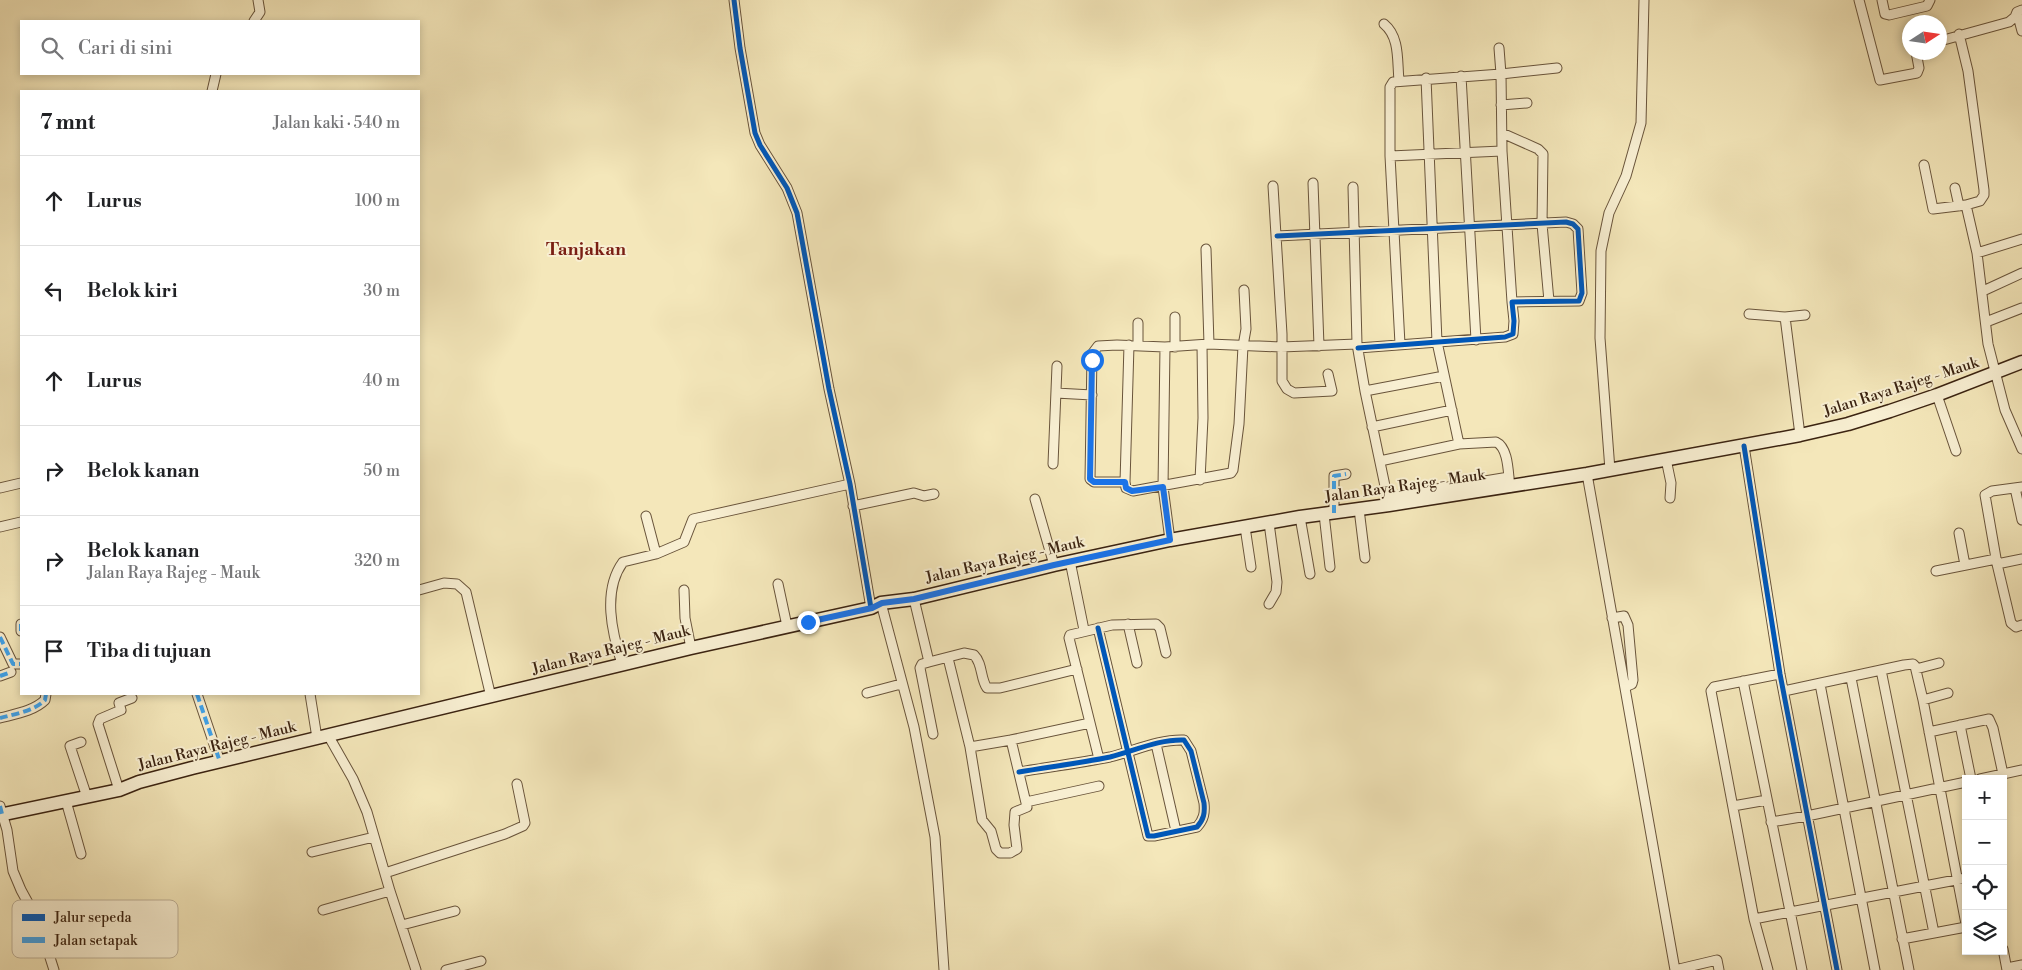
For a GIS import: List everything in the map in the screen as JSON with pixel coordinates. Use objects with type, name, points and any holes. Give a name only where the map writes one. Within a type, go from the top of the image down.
[{"type":"main road","name":"Jalan Raya Rajeg - Mauk","points":[[1,811],[118,790],[140,782],[322,736],[491,697],[622,664],[876,605],[914,599],[1070,561],[1170,540],[1300,517],[1359,509],[1388,501],[1509,482],[1587,474],[1800,435],[1848,424],[1937,395],[2022,362]]},
{"type":"street","points":[[255,20],[260,12],[258,0]]},
{"type":"street","points":[[734,0],[740,48],[755,133],[760,145],[787,188],[797,213],[829,389],[853,506],[876,605],[914,727],[936,837],[944,970]]},
{"type":"street","points":[[1610,470],[1600,338],[1601,251],[1609,213],[1629,166],[1641,123],[1644,0]]},
{"type":"street","points":[[1859,0],[1880,80],[1917,73],[1919,68],[1918,60]]},
{"type":"street","points":[[1882,0],[1885,14],[1889,15],[1927,6],[1930,0]]},
{"type":"street","points":[[2019,11],[2022,31]]},
{"type":"street","points":[[1947,38],[2009,22],[2019,11]]},
{"type":"street","points":[[1384,24],[1395,38],[1399,80]]},
{"type":"street","points":[[1924,164],[1932,208],[1963,206],[1980,201],[1984,195],[1968,71],[1959,34]]},
{"type":"street","points":[[1244,290],[1246,330],[1243,346],[1239,424],[1233,470],[1227,475],[1163,487],[1127,486],[1094,482],[1090,479],[1092,354],[1096,349],[1104,345],[1165,347],[1206,345],[1243,346],[1281,347],[1358,346],[1505,338],[1513,334],[1502,151],[1499,48]]},
{"type":"street","points":[[1400,344],[1390,156],[1391,83],[1399,80],[1501,74],[1558,68]]},
{"type":"street","points":[[212,90],[216,75]]},
{"type":"street","points":[[1461,76],[1476,340]]},
{"type":"street","points":[[1426,78],[1437,342],[1459,444]]},
{"type":"street","points":[[1501,105],[1527,103]]},
{"type":"street","points":[[1502,133],[1538,149],[1542,154],[1542,224],[1549,301]]},
{"type":"street","points":[[1390,156],[1502,151]]},
{"type":"street","points":[[1313,183],[1319,346]]},
{"type":"street","points":[[1273,186],[1277,236],[1282,381],[1284,387],[1297,393],[1332,391],[1328,374]]},
{"type":"street","points":[[1353,187],[1358,346],[1365,391],[1388,501]]},
{"type":"street","points":[[1955,188],[1963,206],[1977,253],[1983,290],[1988,344],[1997,372],[2005,410],[2022,449]]},
{"type":"street","points":[[1277,236],[1566,222],[1573,224],[1580,236],[1581,298],[1576,302],[1512,302]]},
{"type":"street","points":[[1977,253],[2022,238]]},
{"type":"street","points":[[1200,480],[1206,345],[1206,249]]},
{"type":"street","points":[[1983,290],[2022,273]]},
{"type":"street","points":[[1986,322],[2022,308]]},
{"type":"street","points":[[1750,314],[1785,317],[1805,315]]},
{"type":"street","points":[[1175,317],[1175,347]]},
{"type":"street","points":[[1785,317],[1800,435]]},
{"type":"street","points":[[1127,486],[1134,345],[1138,323]]},
{"type":"street","points":[[1165,347],[1163,487],[1170,540]]},
{"type":"street","points":[[1053,464],[1057,366]]},
{"type":"street","points":[[1365,391],[1444,376]]},
{"type":"street","points":[[1056,394],[1092,395]]},
{"type":"street","points":[[1937,395],[1956,451]]},
{"type":"street","points":[[1372,427],[1452,410]]},
{"type":"street","points":[[1380,461],[1459,444],[1496,442],[1500,444],[1504,451],[1509,482]]},
{"type":"street","points":[[1744,446],[1780,674],[1837,970]]},
{"type":"street","points":[[1666,459],[1671,483],[1670,498]]},
{"type":"street","points":[[1330,567],[1329,513],[1334,476],[1346,474]]},
{"type":"street","points":[[1587,474],[1675,970],[1717,960],[1719,970]]},
{"type":"street","points":[[0,488],[20,484]]},
{"type":"street","points":[[622,664],[611,623],[615,578],[623,562],[656,554],[684,542],[692,520],[850,484]]},
{"type":"street","points":[[2022,520],[2018,488],[1992,491],[1985,495],[1997,561],[2012,626],[2022,625]]},
{"type":"street","points":[[853,506],[914,493],[924,496],[934,494]]},
{"type":"street","points":[[1035,500],[1054,565]]},
{"type":"street","points":[[1359,509],[1364,558]]},
{"type":"street","points":[[646,516],[656,554]]},
{"type":"street","points":[[1300,517],[1310,574]]},
{"type":"street","points":[[0,527],[20,522]]},
{"type":"street","points":[[1269,523],[1277,582],[1276,592],[1269,604]]},
{"type":"street","points":[[1245,527],[1251,566]]},
{"type":"street","points":[[1959,533],[1965,565]]},
{"type":"street","points":[[1936,571],[1965,565],[2022,559]]},
{"type":"street","points":[[1070,561],[1084,630]]},
{"type":"street","points":[[420,590],[444,583],[457,584],[466,592],[491,697]]},
{"type":"street","points":[[778,584],[788,626]]},
{"type":"street","points":[[684,590],[685,618],[691,648]]},
{"type":"street","points":[[914,599],[929,662]]},
{"type":"street","points":[[1612,618],[1624,616],[1628,625],[1633,680],[1632,684],[1626,687]]},
{"type":"street","points":[[1128,624],[1137,663]]},
{"type":"street","points":[[1099,759],[1069,638],[1073,633],[1084,630],[1128,624],[1158,625],[1166,653]]},
{"type":"street","points":[[1019,772],[1099,759],[1129,752],[1156,744],[1184,740],[1188,743],[1204,803],[1204,818],[1197,827],[1151,837],[1148,836],[1129,752],[1098,628]]},
{"type":"street","points":[[0,638],[13,664],[20,664]]},
{"type":"street","points":[[932,734],[920,668],[922,664],[964,653],[974,655],[979,662],[985,685],[990,689],[1076,669]]},
{"type":"street","points":[[948,658],[970,747],[982,820],[991,831],[996,848],[1000,853],[1016,850],[1015,812],[1025,809],[1026,802],[1011,740]]},
{"type":"street","points":[[1916,669],[1939,663]]},
{"type":"street","points":[[1754,919],[1962,879],[1939,788],[1923,700],[1916,669],[1913,664],[1784,691]]},
{"type":"street","points":[[1882,670],[1934,933]]},
{"type":"street","points":[[0,676],[11,672]]},
{"type":"street","points":[[1768,970],[1754,919],[1711,691],[1714,688],[1780,674]]},
{"type":"street","points":[[1852,678],[1909,970]]},
{"type":"street","points":[[1743,681],[1802,970]]},
{"type":"street","points":[[867,693],[901,684]]},
{"type":"street","points":[[1820,684],[1875,970]]},
{"type":"street","points":[[1923,700],[1948,693]]},
{"type":"street","points":[[0,718],[42,703],[46,695]]},
{"type":"street","points":[[197,695],[220,762]]},
{"type":"street","points":[[310,695],[322,736],[361,794],[416,970]]},
{"type":"street","points":[[118,790],[98,724],[100,719],[120,711],[119,703],[132,698]]},
{"type":"street","points":[[1929,732],[1988,719],[1991,721],[2003,774]]},
{"type":"street","points":[[970,747],[1090,723]]},
{"type":"street","points":[[1960,725],[1970,775]]},
{"type":"street","points":[[81,742],[70,746],[87,797]]},
{"type":"street","points":[[1156,744],[1176,831]]},
{"type":"street","points":[[1998,775],[2022,770]]},
{"type":"street","points":[[1771,822],[1962,783]]},
{"type":"street","points":[[385,873],[505,834],[523,826],[525,823],[518,784]]},
{"type":"street","points":[[1026,802],[1099,786]]},
{"type":"street","points":[[66,800],[81,854]]},
{"type":"street","points":[[1734,806],[1767,800]]},
{"type":"street","points":[[1,811],[7,830],[13,871],[26,900]]},
{"type":"street","points":[[312,852],[374,837]]},
{"type":"street","points":[[323,910],[390,891]]},
{"type":"street","points":[[402,925],[456,911]]},
{"type":"street","points":[[1902,939],[1962,926]]},
{"type":"street","points":[[2004,955],[2007,969],[2022,965]]},
{"type":"street","points":[[50,958],[54,970]]},
{"type":"street","points":[[446,970],[481,961]]},
{"type":"marked path","points":[[1334,513],[1334,476],[1346,474]]},
{"type":"marked path","points":[[0,637],[13,664],[20,664]]},
{"type":"marked path","points":[[0,676],[11,672]]},
{"type":"marked path","points":[[0,718],[24,712],[41,704],[45,700],[46,695]]},
{"type":"marked path","points":[[197,695],[220,762]]},
{"type":"marked path","points":[[0,806],[2,814]]},
{"type":"cycle path","points":[[734,0],[740,48],[755,133],[760,145],[787,188],[797,213],[829,389],[850,484],[871,608]]},
{"type":"cycle path","points":[[1277,236],[1566,222],[1573,224],[1578,229],[1582,293],[1579,301],[1512,302],[1513,334],[1505,337],[1358,348]]},
{"type":"cycle path","points":[[1744,446],[1780,674],[1837,970]]},
{"type":"cycle path","points":[[1019,772],[1110,757],[1119,755],[1128,752],[1137,749],[1156,743],[1165,741],[1184,740],[1191,751],[1204,803],[1203,819],[1197,827],[1148,836],[1098,628]]},
{"type":"district","name":"Tanjakan","points":[[586,249]]},
{"type":"route","points":[[808,622],[872,608],[882,603],[914,599],[1054,565],[1170,540],[1163,487],[1132,491],[1126,488],[1125,482],[1094,482],[1090,479],[1092,360]]}]
